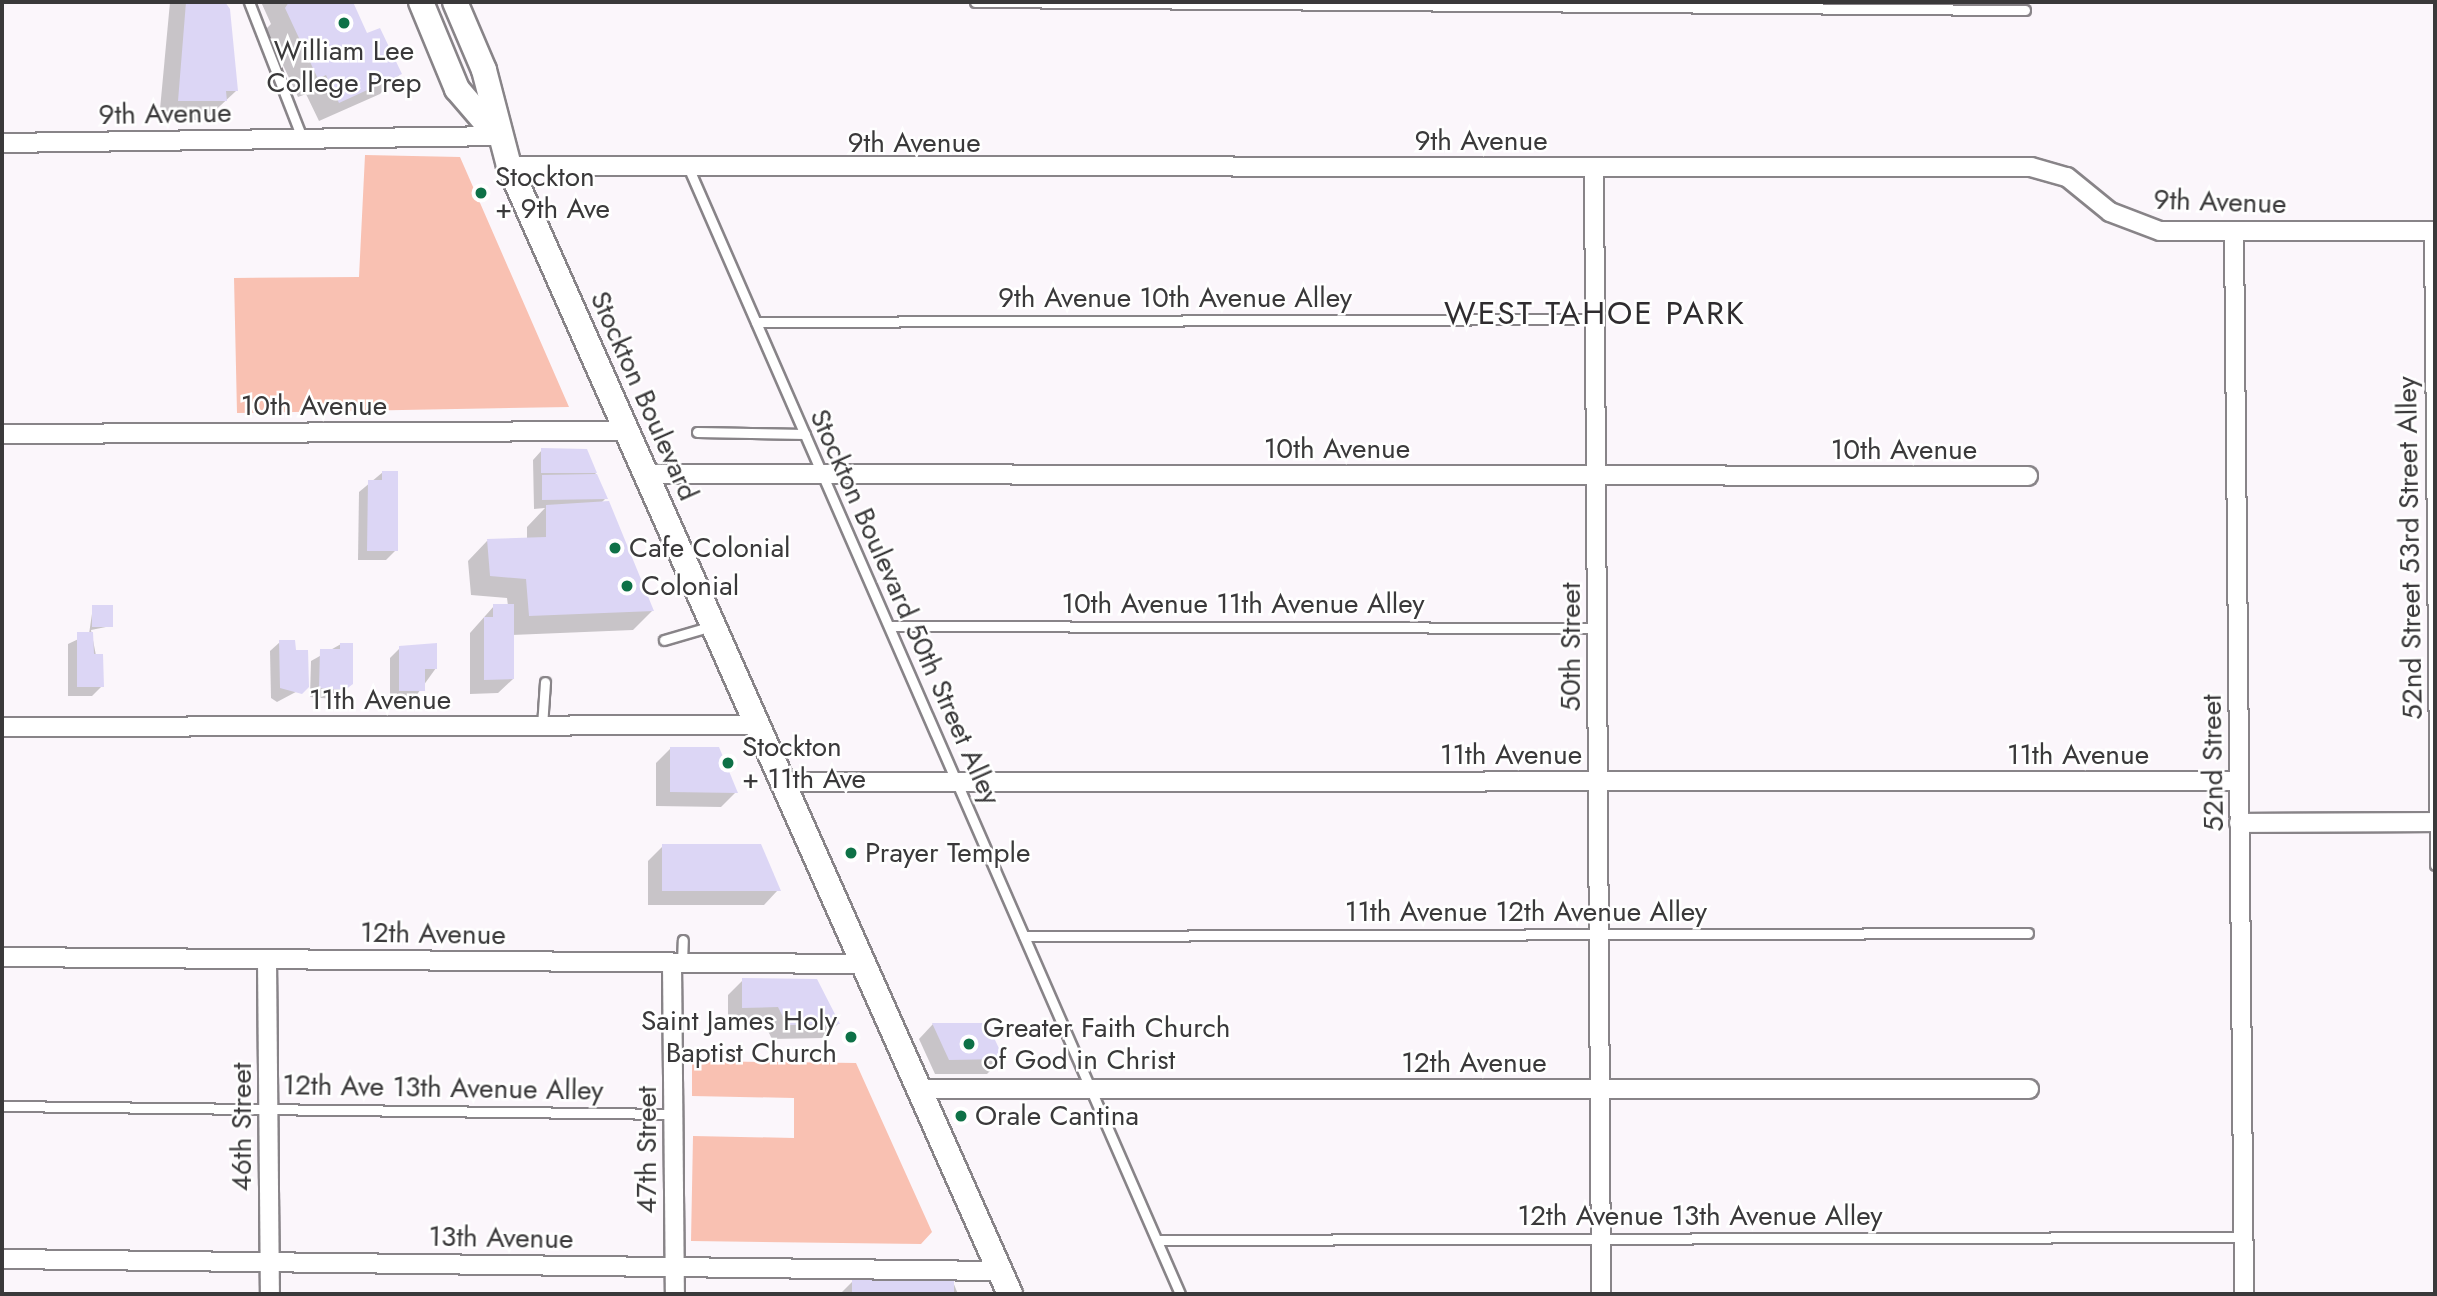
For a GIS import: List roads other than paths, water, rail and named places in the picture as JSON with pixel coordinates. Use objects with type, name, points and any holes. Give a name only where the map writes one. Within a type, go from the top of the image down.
[{"type":"main road","name":"Stockton Boulevard","points":[[421,2],[457,89],[497,136]]},
{"type":"main road","name":"Stockton Boulevard","points":[[455,2],[484,71],[497,136],[509,166],[1010,1294]]},
{"type":"street","name":"9th Avenue","points":[[2,143],[497,136]]},
{"type":"street","name":"9th Avenue","points":[[509,166],[689,169],[2031,167],[2067,177],[2134,225],[2234,232],[2432,231]]},
{"type":"street","name":"50th Street","points":[[1594,167],[1601,1294]]},
{"type":"street","name":"52nd Street","points":[[2234,232],[2244,1294]]},
{"type":"street","name":"10th Avenue","points":[[2,434],[627,431]]},
{"type":"street","name":"10th Avenue","points":[[646,474],[2028,476]]},
{"type":"street","name":"11th Avenue","points":[[2,727],[758,724]]},
{"type":"street","name":"11th Avenue","points":[[783,782],[2239,781]]},
{"type":"street","points":[[2239,823],[2435,822]]},
{"type":"street","name":"12th Avenue","points":[[2,957],[864,964]]},
{"type":"street","name":"46th Street","points":[[267,959],[270,1294]]},
{"type":"street","name":"47th Street","points":[[675,1294],[673,1114],[677,963]]},
{"type":"street","name":"12th Avenue","points":[[919,1089],[2029,1089]]},
{"type":"street","name":"13th Avenue","points":[[2,1259],[1000,1271]]},
{"type":"lane","points":[[248,2],[302,138]]},
{"type":"lane","points":[[975,2],[2025,10]]},
{"type":"lane","name":"Stockton Boulevard 50th Street Alley","points":[[689,169],[1180,1294]]},
{"type":"lane","name":"52nd Street 53rd Street Alley","points":[[2432,231],[2435,865]]},
{"type":"lane","name":"9th Avenue 10th Avenue Alley","points":[[756,322],[1595,319]]},
{"type":"lane","points":[[697,432],[805,434]]},
{"type":"lane","points":[[664,639],[713,626]]},
{"type":"lane","name":"10th Avenue 11th Avenue Alley","points":[[889,626],[1597,628]]},
{"type":"lane","points":[[542,726],[545,682]]},
{"type":"lane","name":"11th Avenue 12th Avenue Alley","points":[[1024,936],[2028,933]]},
{"type":"lane","points":[[677,963],[683,940]]},
{"type":"lane","name":"12th Ave 13th Avenue Alley","points":[[2,1106],[673,1114]]},
{"type":"lane","name":"12th Avenue 13th Avenue Alley","points":[[1157,1240],[2243,1237]]},
{"type":"place","name":"William Lee College Prep","points":[[344,23]]},
{"type":"place","name":"Stockton + 9th Ave","points":[[481,193]]},
{"type":"place","name":"Cafe Colonial","points":[[615,548]]},
{"type":"place","name":"Colonial","points":[[627,586]]},
{"type":"place","name":"Stockton + 11th Ave","points":[[728,763]]},
{"type":"place","name":"Prayer Temple","points":[[851,853]]},
{"type":"place","name":"Saint James Holy Baptist Church","points":[[851,1037]]},
{"type":"place","name":"Greater Faith Church of God in Christ","points":[[969,1044]]},
{"type":"place","name":"Orale Cantina","points":[[961,1116]]},
{"type":"district","name":"WEST TAHOE PARK","points":[[1595,313]]}]
